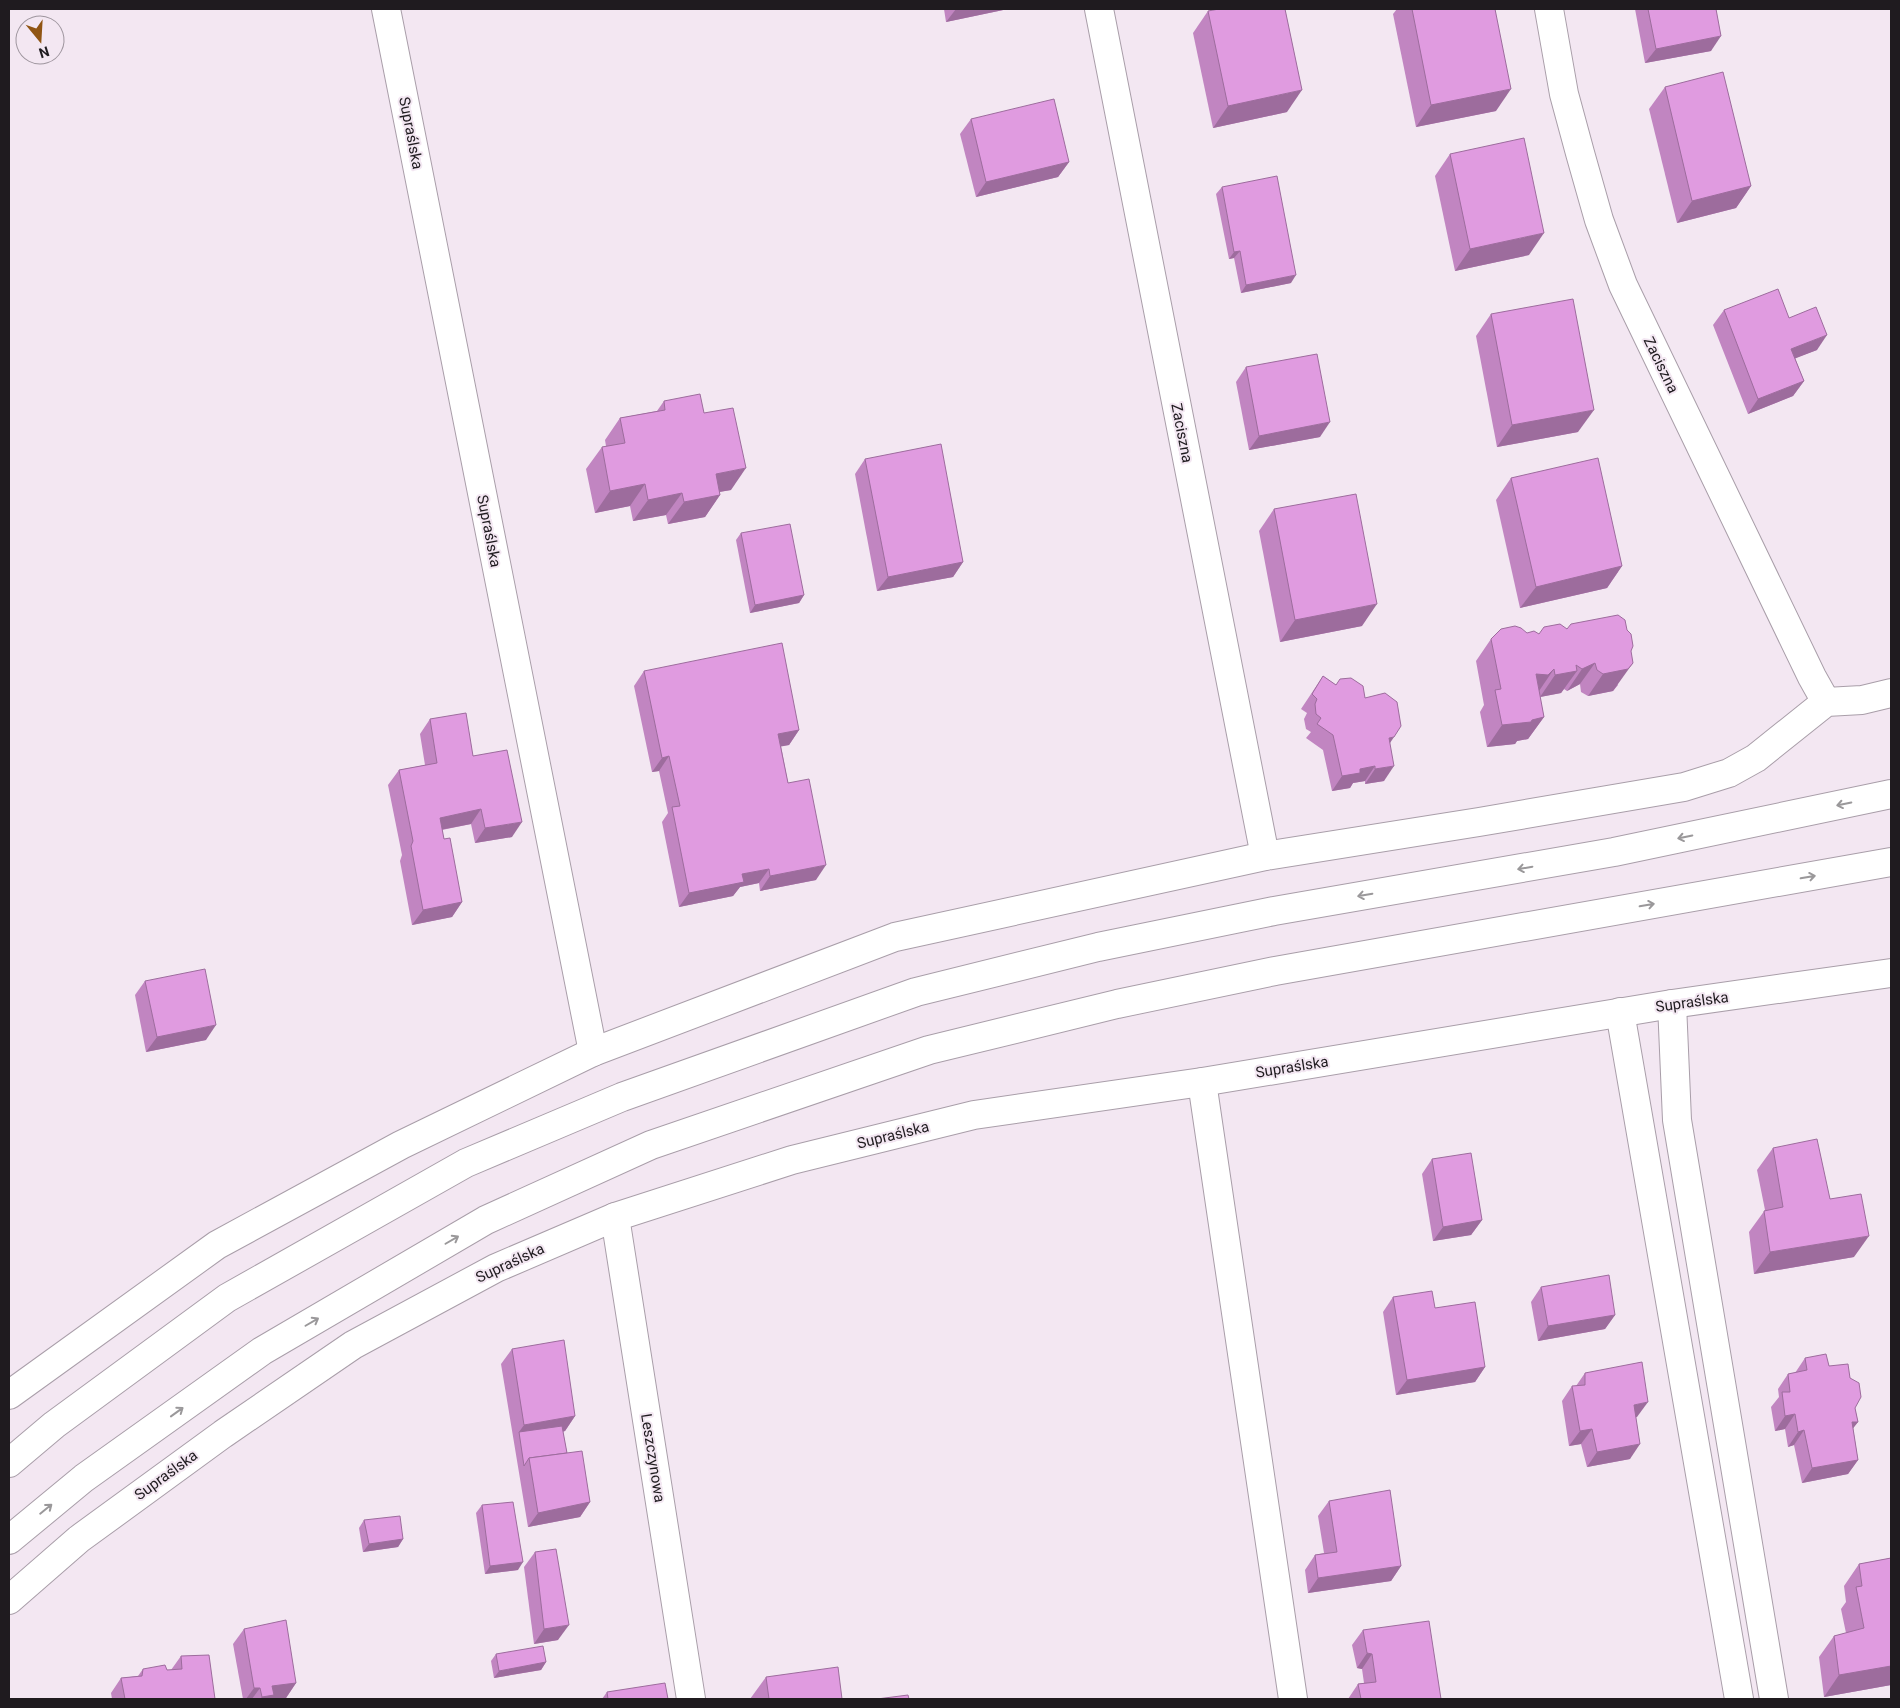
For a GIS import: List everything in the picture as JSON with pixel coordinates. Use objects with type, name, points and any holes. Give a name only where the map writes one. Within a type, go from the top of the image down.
[{"type":"street","name":"Supraślska","points":[[386,9],[593,1052]]},
{"type":"street","name":"Zaciszna","points":[[1099,9],[1265,856]]},
{"type":"street","name":"Zaciszna","points":[[1549,9],[1564,94],[1598,220],[1623,285],[1812,677],[1826,702]]},
{"type":"street","points":[[9,1395],[216,1245],[400,1145],[593,1052],[896,937],[1265,856],[1480,822],[1684,786],[1729,773],[1756,758],[1826,702],[1862,700],[1891,693]]},
{"type":"street","points":[[9,1462],[54,1425],[227,1298],[466,1163],[622,1096],[907,995],[1089,949],[1274,911],[1614,852],[1891,794]]},
{"type":"street","points":[[9,1540],[84,1478],[262,1351],[486,1220],[651,1145],[929,1050],[1117,1004],[1275,971],[1891,862]]},
{"type":"street","name":"Supraślska","points":[[9,1600],[79,1539],[223,1434],[353,1345],[496,1268],[614,1217],[792,1160],[974,1115],[1202,1082],[1620,1012],[1891,973]]},
{"type":"street","points":[[1672,1004],[1677,1120],[1774,1699]]},
{"type":"street","points":[[1620,1012],[1739,1699]]},
{"type":"street","points":[[1202,1082],[1292,1699]]},
{"type":"street","name":"Leszczynowa","points":[[614,1217],[691,1699]]},
{"type":"building","points":[[1219,9],[1285,9],[1302,90],[1228,106],[1208,11]]},
{"type":"building","points":[[1412,9],[1495,9],[1511,89],[1431,105]]},
{"type":"building","points":[[1648,9],[1716,9],[1721,36],[1656,49]]},
{"type":"building","points":[[1723,72],[1751,186],[1692,201],[1665,87]]},
{"type":"building","points":[[1054,99],[1069,162],[986,182],[971,119]]},
{"type":"building","points":[[1524,138],[1544,233],[1470,249],[1450,154]]},
{"type":"building","points":[[1277,176],[1296,275],[1246,285],[1240,251],[1234,252],[1222,187]]},
{"type":"building","points":[[1778,289],[1789,318],[1816,307],[1827,335],[1791,349],[1804,381],[1758,399],[1724,310]]},
{"type":"building","points":[[1573,299],[1594,410],[1512,425],[1491,314]]},
{"type":"building","points":[[1317,354],[1330,422],[1259,436],[1246,367]]},
{"type":"building","points":[[700,394],[704,413],[733,408],[746,468],[716,474],[720,495],[684,502],[682,493],[648,500],[645,484],[610,491],[602,447],[625,443],[620,418],[665,410],[664,401]]},
{"type":"building","points":[[941,444],[963,562],[888,577],[865,459]]},
{"type":"building","points":[[1598,458],[1622,566],[1536,587],[1511,478]]},
{"type":"building","points":[[1356,494],[1377,604],[1295,620],[1274,509]]},
{"type":"building","points":[[790,524],[804,595],[755,605],[741,533]]},
{"type":"building","points":[[1618,615],[1625,620],[1627,630],[1631,634],[1633,663],[1628,669],[1603,674],[1597,670],[1595,663],[1582,669],[1576,665],[1577,671],[1555,675],[1554,669],[1548,675],[1536,674],[1544,717],[1532,720],[1531,722],[1502,725],[1495,690],[1501,689],[1491,639],[1501,629],[1515,626],[1527,633],[1534,631],[1539,634],[1544,627],[1560,624],[1567,629],[1571,624]]},
{"type":"building","points":[[782,643],[799,730],[778,734],[788,783],[809,779],[826,865],[770,876],[769,869],[742,874],[744,882],[689,893],[672,807],[680,806],[669,756],[662,758],[644,671]]},
{"type":"building","points":[[1323,676],[1336,685],[1340,679],[1351,678],[1363,686],[1365,698],[1385,693],[1397,702],[1401,726],[1394,737],[1389,738],[1394,766],[1375,769],[1375,766],[1360,769],[1360,773],[1342,776],[1333,735],[1317,724],[1321,718],[1316,714],[1315,704],[1317,699],[1312,694]]},
{"type":"building","points":[[466,713],[473,756],[507,750],[522,822],[485,828],[481,809],[440,818],[444,839],[450,838],[462,902],[423,910],[411,846],[413,841],[399,770],[437,763],[430,719]]},
{"type":"building","points":[[205,969],[216,1025],[157,1037],[145,981]]},
{"type":"building","points":[[1817,1139],[1830,1199],[1861,1194],[1869,1236],[1770,1252],[1764,1211],[1783,1207],[1773,1148]]},
{"type":"building","points":[[1471,1153],[1482,1220],[1443,1227],[1432,1159]]},
{"type":"building","points":[[1609,1275],[1615,1315],[1548,1326],[1541,1287]]},
{"type":"building","points":[[1432,1291],[1435,1308],[1475,1302],[1485,1367],[1407,1380],[1393,1297]]},
{"type":"building","points":[[564,1340],[575,1416],[524,1425],[512,1349]]},
{"type":"building","points":[[1826,1354],[1829,1366],[1848,1364],[1850,1378],[1859,1383],[1861,1397],[1855,1408],[1858,1422],[1852,1422],[1858,1460],[1812,1468],[1804,1430],[1798,1432],[1795,1414],[1785,1416],[1782,1392],[1790,1392],[1788,1374],[1807,1370],[1805,1358]]},
{"type":"building","points":[[1642,1362],[1648,1402],[1634,1405],[1640,1444],[1597,1452],[1592,1429],[1580,1431],[1572,1386],[1585,1385],[1585,1373]]},
{"type":"building","points":[[562,1426],[567,1453],[529,1458],[524,1466],[519,1432]]},
{"type":"building","points":[[582,1451],[590,1502],[538,1513],[529,1458]]},
{"type":"building","points":[[1390,1490],[1401,1566],[1318,1578],[1315,1555],[1337,1552],[1329,1501]]},
{"type":"building","points":[[513,1502],[523,1562],[490,1566],[482,1505]]},
{"type":"building","points":[[400,1516],[403,1539],[369,1544],[364,1520]]},
{"type":"building","points":[[556,1549],[569,1625],[544,1629],[535,1552]]},
{"type":"building","points":[[1891,1558],[1891,1666],[1839,1675],[1834,1636],[1864,1628],[1856,1587],[1862,1586],[1859,1564]]},
{"type":"building","points":[[286,1620],[296,1683],[272,1686],[274,1695],[262,1697],[260,1688],[254,1688],[244,1629]]},
{"type":"building","points":[[1429,1621],[1441,1699],[1361,1699],[1358,1684],[1376,1682],[1372,1654],[1367,1653],[1363,1630]]},
{"type":"building","points":[[543,1646],[546,1662],[499,1671],[496,1654]]},
{"type":"building","points":[[209,1655],[215,1699],[125,1699],[121,1678],[142,1676],[143,1669],[165,1665],[167,1670],[182,1669],[181,1656]]},
{"type":"building","points":[[838,1667],[842,1699],[769,1699],[766,1677]]},
{"type":"building","points":[[665,1683],[668,1699],[608,1699],[607,1692]]},
{"type":"building","points":[[908,1695],[909,1699],[877,1699]]}]
